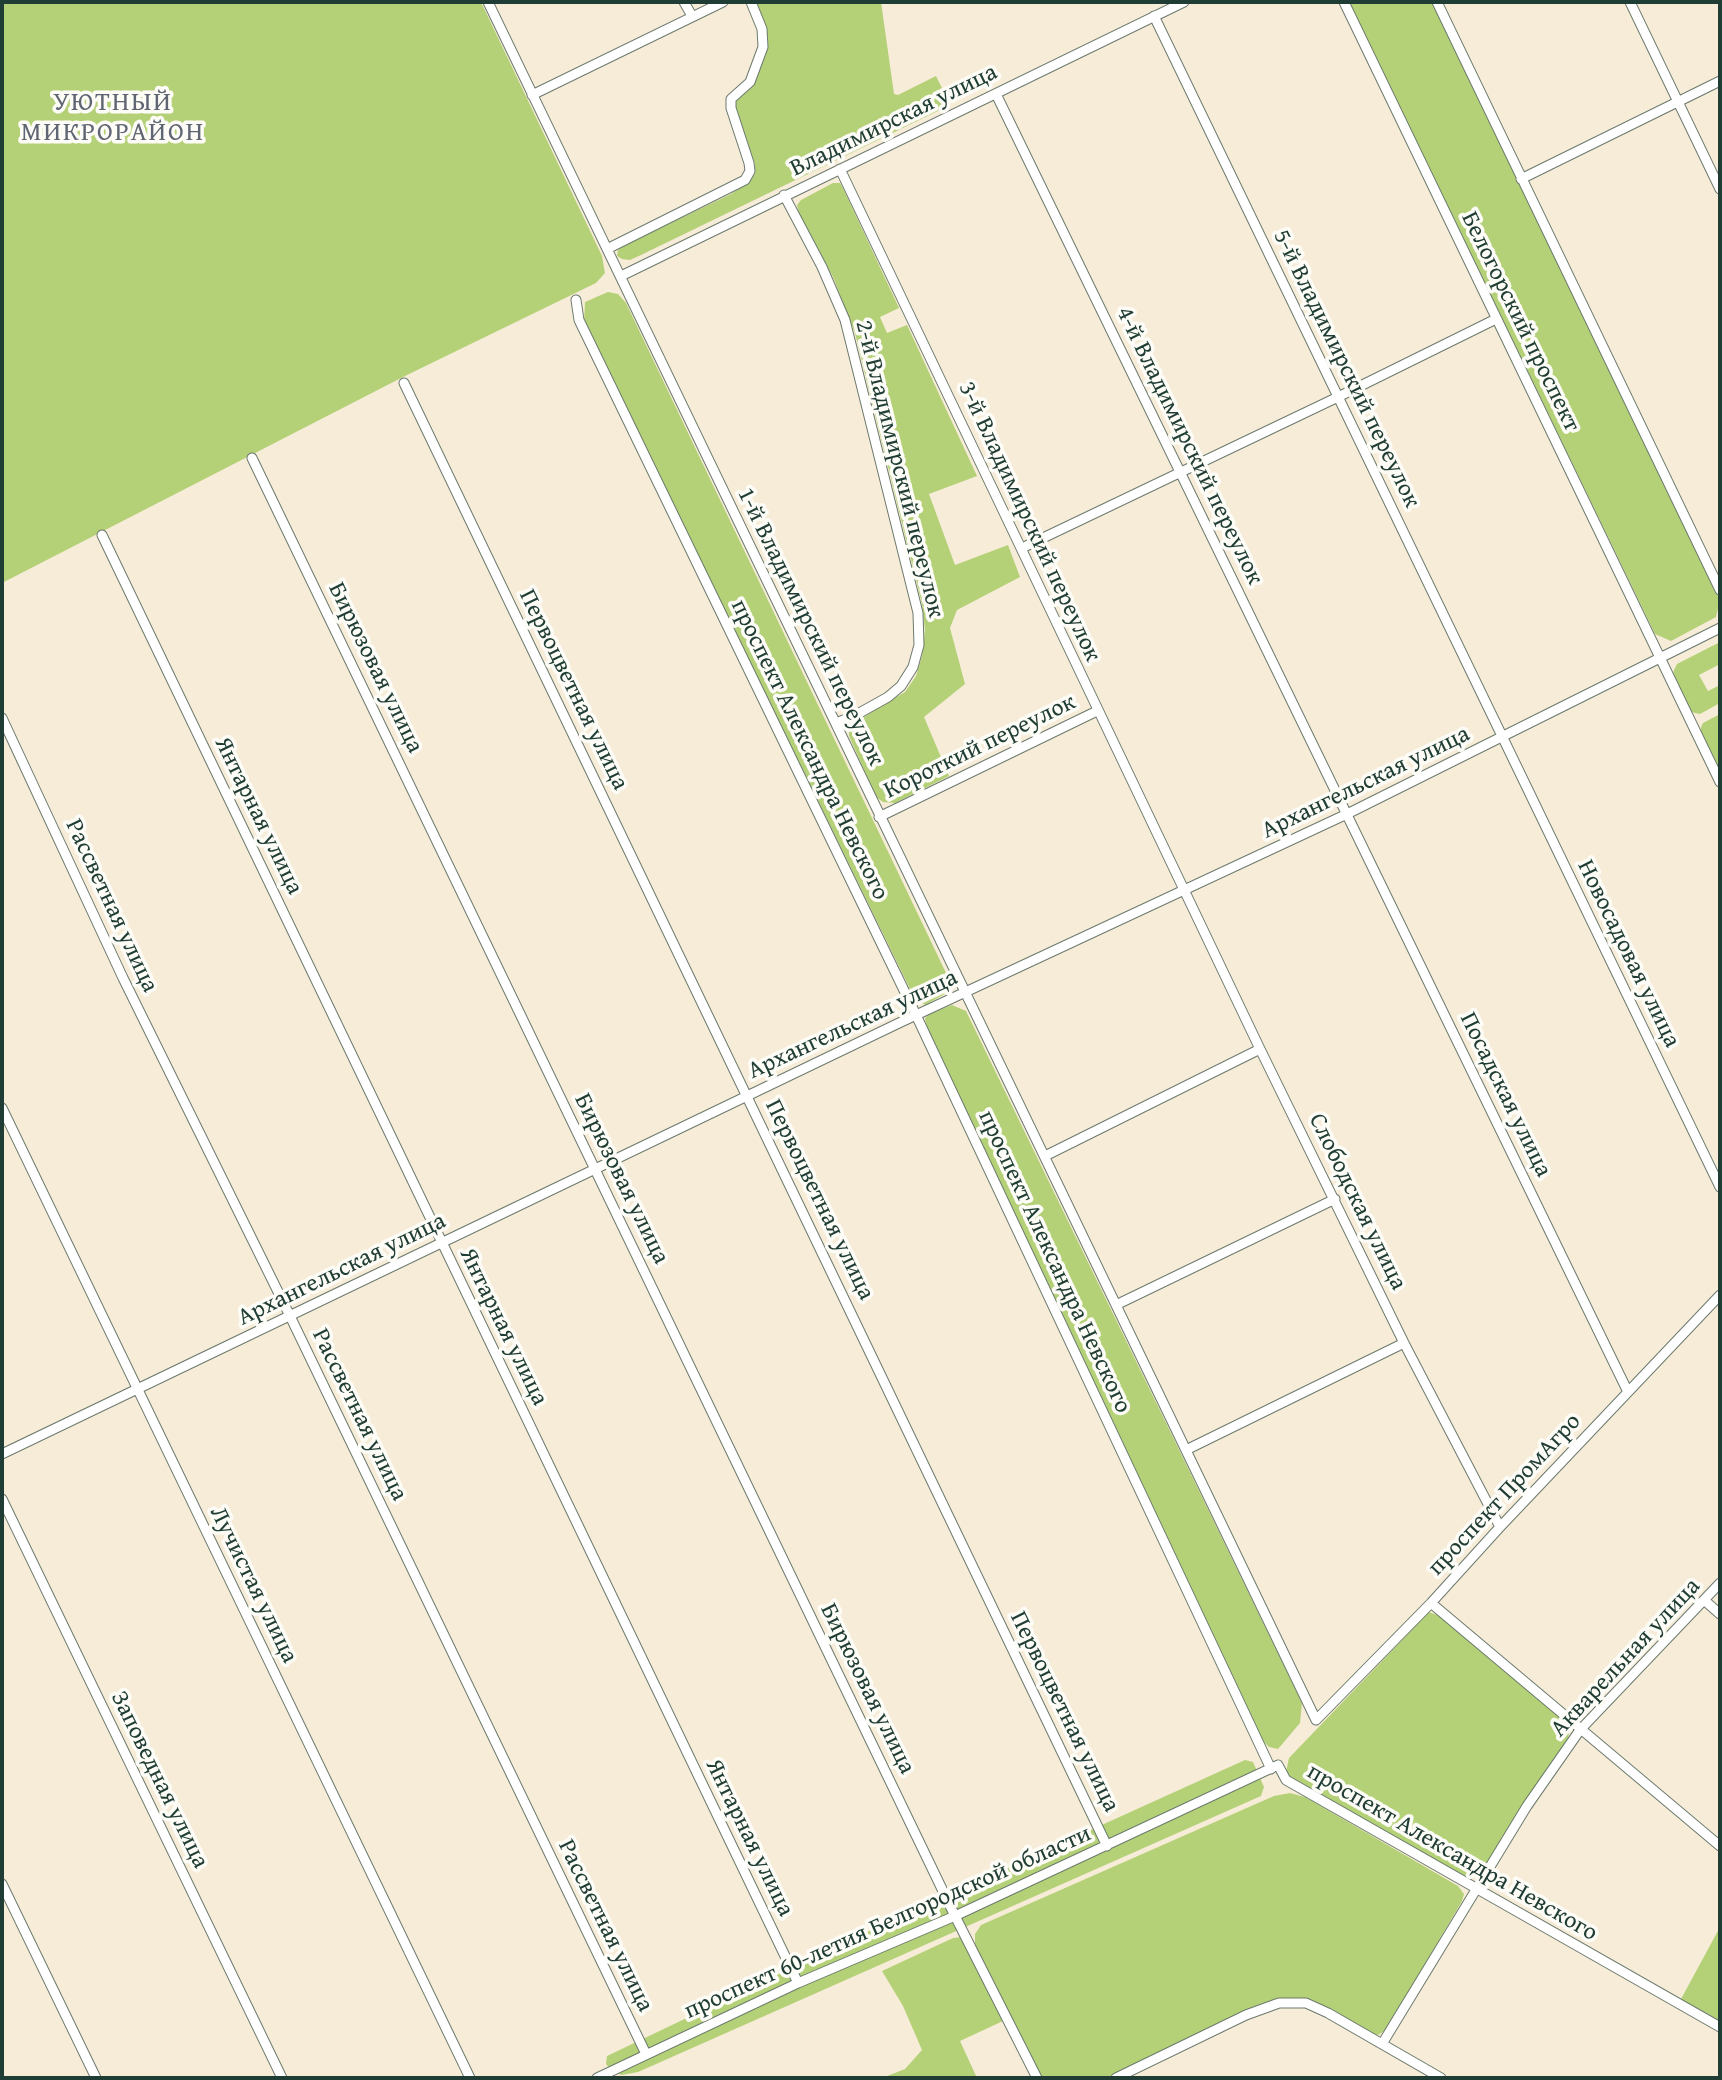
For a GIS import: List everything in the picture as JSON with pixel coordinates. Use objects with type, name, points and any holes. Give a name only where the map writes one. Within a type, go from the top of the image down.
[{"type":"street","name":"1-й Владимирский переулок","points":[[488,2],[964,994]]},
{"type":"street","points":[[684,2],[692,16]]},
{"type":"street","points":[[532,95],[723,2]]},
{"type":"street","points":[[607,249],[745,180],[750,171],[749,163],[731,108],[731,99],[750,82],[762,47],[762,29],[751,2]]},
{"type":"street","name":"Владимирская улица","points":[[621,276],[1184,2]]},
{"type":"street","name":"Белогорский проспект","points":[[1344,2],[1720,782]]},
{"type":"street","points":[[1437,2],[1720,590]]},
{"type":"street","points":[[1630,2],[1720,189]]},
{"type":"street","name":"5-й Владимирский переулок","points":[[1154,16],[1502,738]]},
{"type":"street","points":[[1521,178],[1720,81]]},
{"type":"street","name":"4-й Владимирский переулок","points":[[996,94],[1347,814]]},
{"type":"street","name":"3-й Владимирский переулок","points":[[840,169],[1097,711],[1185,890]]},
{"type":"street","name":"2-й Владимирский переулок","points":[[784,195],[822,267],[845,320],[918,614],[919,645],[913,667],[901,686],[888,697],[836,723]]},
{"type":"street","name":"проспект Александра Невского","points":[[576,300],[579,320],[916,1015],[1271,1769],[1278,1765],[1286,1780],[1720,2027]]},
{"type":"street","points":[[1022,548],[1496,319]]},
{"type":"street","name":"Первоцветная улица","points":[[404,383],[1107,1846]]},
{"type":"street","name":"Бирюзовая улица","points":[[252,458],[955,1916],[1037,2078]]},
{"type":"street","name":"Янтарная улица","points":[[102,535],[798,1983]]},
{"type":"street","name":"Архангельская улица","points":[[2,1454],[747,1095],[1347,814],[1720,628]]},
{"type":"street","name":"Короткий переулок","points":[[879,817],[1097,711]]},
{"type":"street","name":"Рассветная улица","points":[[2,718],[123,978],[290,1315],[646,2054]]},
{"type":"street","name":"Новосадовая улица","points":[[1502,738],[1720,1187]]},
{"type":"street","name":"Посадская улица","points":[[1347,814],[1628,1392]]},
{"type":"street","name":"Слободская улица","points":[[1185,890],[1404,1343],[1500,1527]]},
{"type":"street","name":"проспект Александра Невского","points":[[964,994],[1118,1304],[1316,1720]]},
{"type":"street","points":[[1045,1156],[1260,1049]]},
{"type":"street","name":"Лучистая улица","points":[[2,1108],[470,2078]]},
{"type":"street","points":[[1118,1304],[1335,1199]]},
{"type":"street","name":"проспект ПромАгро","points":[[1316,1720],[1431,1603],[1720,1295]]},
{"type":"street","points":[[1186,1450],[1404,1343]]},
{"type":"street","name":"Заповедная улица","points":[[2,1499],[282,2078]]},
{"type":"street","name":"Акварельная улица","points":[[1382,2044],[1527,1806],[1580,1730],[1720,1583]]},
{"type":"street","points":[[1704,1600],[1720,1614]]},
{"type":"street","points":[[1431,1603],[1720,1846]]},
{"type":"street","name":"проспект 60-летия Белгородской области","points":[[604,2077],[646,2054],[798,1983],[955,1916],[1271,1769]]},
{"type":"street","points":[[2,1884],[96,2078]]},
{"type":"street","points":[[1116,2078],[1246,2015],[1279,2003],[1306,2003],[1328,2013],[1441,2078]]},
{"type":"green space","points":[[2,2],[481,2],[602,256],[605,273],[596,283],[405,376],[2,583]]},
{"type":"green space","points":[[755,2],[881,2],[894,94],[898,95],[936,76],[948,100],[946,107],[641,255],[630,260],[622,259],[617,256],[618,250],[623,246],[731,194],[755,174],[755,164],[736,112],[735,102],[753,83],[765,44]]},
{"type":"green space","points":[[1349,2],[1432,2],[1720,600],[1716,617],[1671,641],[1655,634]]},
{"type":"green space","points":[[833,183],[840,183],[843,188],[899,308],[880,317],[887,333],[907,325],[977,476],[929,494],[955,565],[1008,545],[1020,577],[957,610],[950,628],[965,684],[924,717],[949,776],[895,803],[883,802],[876,797],[849,736],[849,726],[905,692],[916,676],[925,630],[922,604],[855,333],[833,277],[797,205],[801,200]]},
{"type":"green space","points":[[608,292],[618,294],[626,303],[947,975],[948,989],[925,1005],[914,997],[584,322],[585,302]]},
{"type":"green space","points":[[1720,642],[1720,664],[1699,675],[1708,691],[1720,685],[1720,703],[1700,714],[1695,713],[1690,711],[1673,675],[1674,670],[1677,664]]},
{"type":"green space","points":[[1720,714],[1720,772],[1701,727],[1703,723]]},
{"type":"green space","points":[[952,1005],[966,1011],[1302,1703],[1300,1723],[1278,1749],[1269,1747],[1263,1741],[926,1025],[925,1018],[929,1014]]},
{"type":"green space","points":[[1429,1612],[1442,1617],[1566,1723],[1570,1730],[1568,1738],[1484,1867],[1478,1875],[1472,1877],[1465,1877],[1291,1778],[1286,1772],[1289,1758]]},
{"type":"green space","points":[[1245,1760],[1253,1762],[1264,1787],[1261,1796],[638,2072],[622,2075],[612,2072],[606,2064],[607,2056],[888,1922]]},
{"type":"green space","points":[[1290,1793],[1305,1797],[1458,1886],[1464,1894],[1386,2030],[1378,2035],[1369,2033],[1313,2001],[1293,1998],[1271,2001],[1106,2078],[1036,2078],[975,1947],[975,1934],[981,1925],[1274,1796]]},
{"type":"green space","points":[[1720,1927],[1720,2021],[1681,1999]]},
{"type":"green space","points":[[961,1937],[966,1941],[1003,2021],[960,2041],[977,2078],[882,2078],[905,2069],[922,2050],[903,2006],[882,1971],[953,1938]]},
{"type":"district","name":"УЮТНЫЙ МИКРОРАЙОН","points":[[113,118]]}]
